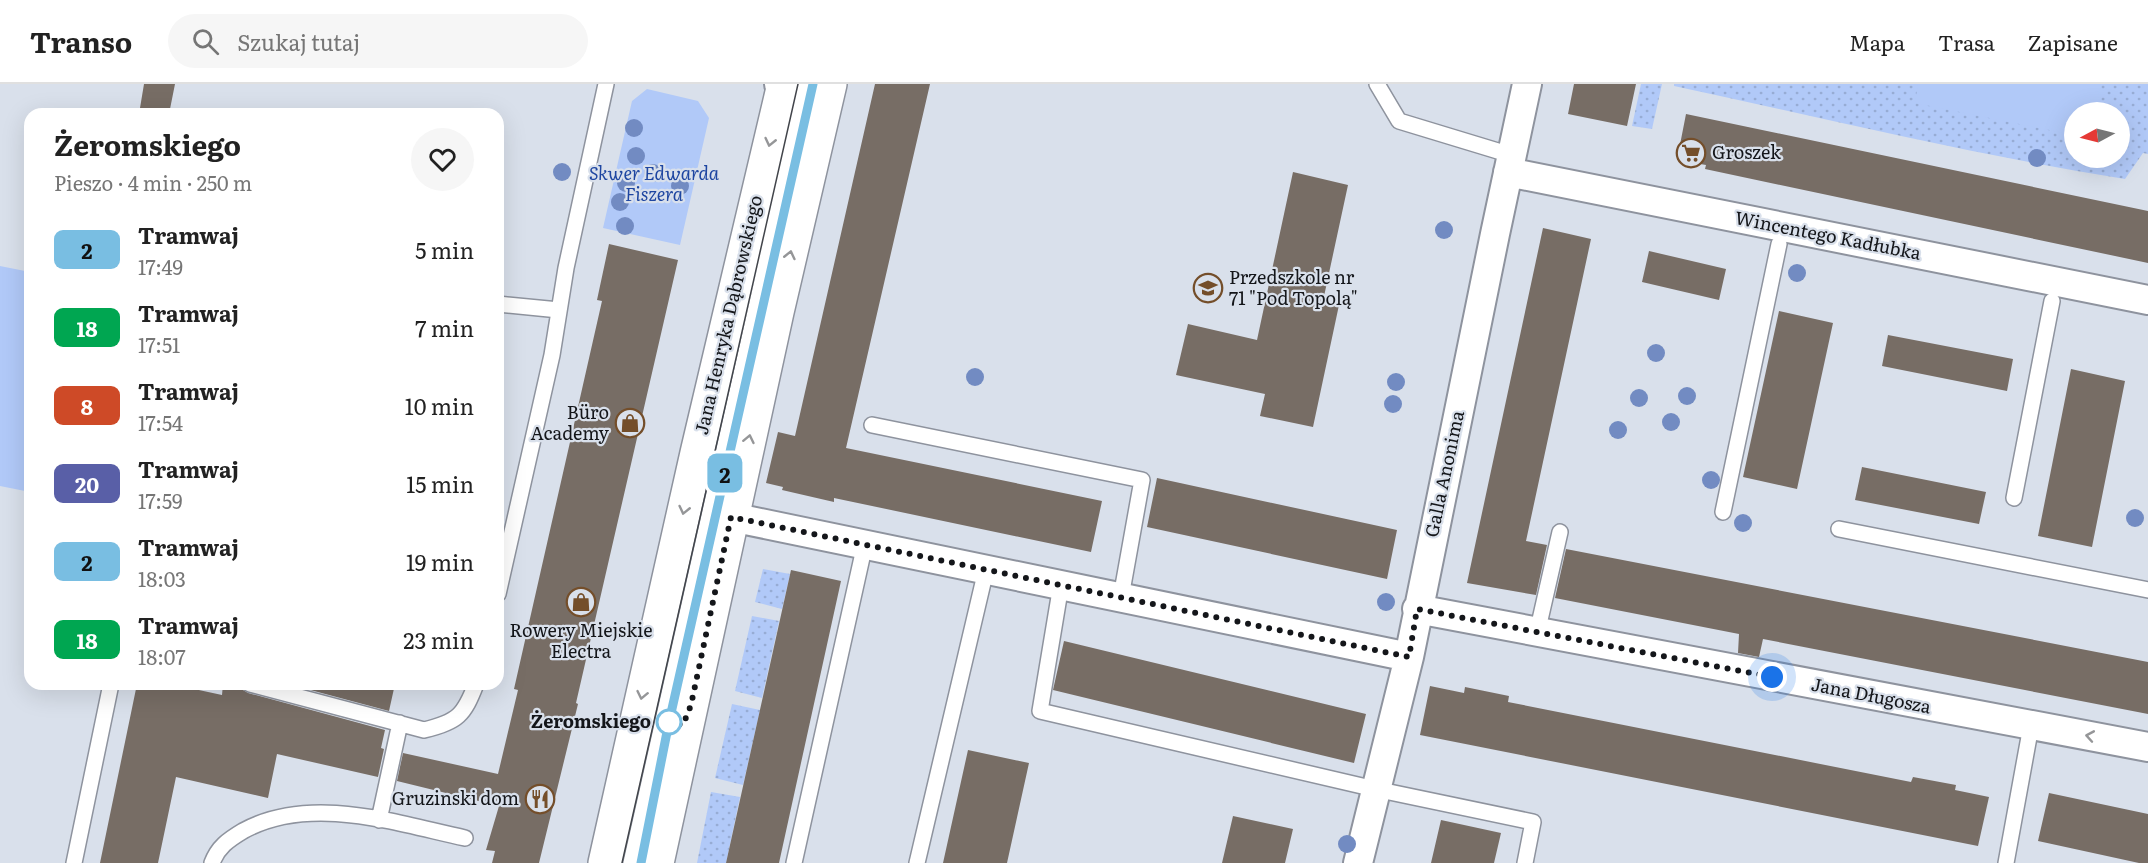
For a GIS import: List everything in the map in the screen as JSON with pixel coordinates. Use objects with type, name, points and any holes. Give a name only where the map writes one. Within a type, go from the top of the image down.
[{"type":"street","name":"Galla Anonima","points":[[1358,863],[1409,657],[1417,609],[1527,84]]},
{"type":"street","points":[[657,863],[731,517],[802,86]]},
{"type":"street","name":"Jana Henryka Dąbrowskiego","points":[[605,863],[692,476],[802,86]]},
{"type":"street","name":"Wincentego Kadłubka","points":[[1509,163],[2148,300]]},
{"type":"street","points":[[731,517],[1409,657]]},
{"type":"street","name":"Jana Długosza","points":[[1417,609],[2148,747]]},
{"type":"lane","points":[[504,567],[552,355],[566,268],[606,84]]},
{"type":"lane","points":[[1377,84],[1400,121],[1509,163]]},
{"type":"lane","points":[[631,863],[802,86]]},
{"type":"lane","points":[[1723,512],[1779,244]]},
{"type":"lane","points":[[2014,498],[2052,301]]},
{"type":"lane","points":[[504,305],[559,310]]},
{"type":"lane","points":[[872,424],[1142,480],[1121,597]]},
{"type":"lane","points":[[1839,528],[2148,590]]},
{"type":"lane","points":[[1537,633],[1560,532]]},
{"type":"lane","points":[[794,863],[865,544]]},
{"type":"lane","points":[[916,863],[986,570]]},
{"type":"lane","points":[[1060,585],[1040,711],[1376,789],[1533,822],[1525,863]]},
{"type":"lane","points":[[74,863],[110,690]]},
{"type":"lane","points":[[273,690],[424,730],[444,725],[466,710],[474,690]]},
{"type":"lane","points":[[638,828],[691,705]]},
{"type":"lane","points":[[379,820],[400,723]]},
{"type":"lane","points":[[2006,863],[2031,726]]},
{"type":"lane","points":[[212,863],[216,852],[224,843],[266,820],[295,815],[331,813],[379,820],[465,838]]},
{"type":"green space","points":[[1641,84],[1662,84],[1652,129],[1632,126]]},
{"type":"green space","points":[[1674,84],[2148,84],[2148,154],[2143,153],[2125,179],[2068,169],[1674,86]]},
{"type":"green space","points":[[1918,84],[2101,84],[2097,102],[2064,102],[2064,133],[1915,103]]},
{"type":"green space","name":"Skwer Edwarda Fiszera","points":[[647,89],[698,101],[709,118],[680,245],[603,228],[632,101]]},
{"type":"green space","points":[[0,266],[24,271],[24,491],[0,486]]},
{"type":"green space","points":[[763,569],[790,574],[782,609],[755,602]]},
{"type":"green space","points":[[752,616],[779,621],[762,698],[735,691]]},
{"type":"green space","points":[[732,704],[760,710],[743,785],[715,778]]},
{"type":"green space","points":[[711,792],[740,797],[726,863],[697,863]]},
{"type":"building","points":[[144,84],[175,84],[170,108],[140,108]]},
{"type":"building","points":[[875,84],[930,84],[846,448],[1102,501],[1091,552],[834,498],[834,502],[782,490],[783,487],[766,483],[778,432],[795,436]]},
{"type":"building","points":[[1574,84],[1636,84],[1627,126],[1568,114]]},
{"type":"building","points":[[1686,114],[2148,211],[2148,263],[1705,169],[1706,165],[1677,160]]},
{"type":"building","points":[[1293,172],[1348,185],[1323,301],[1339,305],[1313,427],[1260,416],[1265,394],[1176,375],[1188,324],[1257,340]]},
{"type":"building","points":[[1543,228],[1591,239],[1526,541],[1547,545],[1536,595],[1467,583]]},
{"type":"building","points":[[609,244],[678,260],[576,703],[578,704],[539,863],[492,863],[495,851],[486,850],[499,806],[397,781],[403,753],[498,774],[518,690],[514,689],[602,301],[597,300]]},
{"type":"building","points":[[1649,251],[1726,269],[1719,300],[1642,282]]},
{"type":"building","points":[[1779,311],[1833,323],[1797,489],[1743,477]]},
{"type":"building","points":[[1888,335],[2013,359],[2007,391],[1882,366]]},
{"type":"building","points":[[2071,369],[2125,381],[2092,547],[2038,536]]},
{"type":"building","points":[[1862,467],[1986,492],[1979,524],[1855,500]]},
{"type":"building","points":[[1157,478],[1397,530],[1387,579],[1147,527]]},
{"type":"building","points":[[1566,549],[2148,662],[2148,714],[1763,639],[1759,657],[1738,653],[1739,634],[1555,598]]},
{"type":"building","points":[[791,570],[841,581],[779,863],[726,863]]},
{"type":"building","points":[[1064,641],[1366,714],[1354,763],[1053,690]]},
{"type":"building","points":[[1430,686],[1464,693],[1465,687],[1509,696],[1508,702],[1911,782],[1913,777],[1956,785],[1955,790],[1989,797],[1978,846],[1420,735]]},
{"type":"building","points":[[136,690],[199,690],[222,695],[222,690],[243,690],[385,730],[381,748],[384,749],[378,777],[277,754],[268,798],[176,777],[158,863],[100,863]]},
{"type":"building","points":[[310,690],[394,690],[389,711]]},
{"type":"building","points":[[968,750],[1029,763],[1007,863],[943,863]]},
{"type":"building","points":[[2049,793],[2148,814],[2148,863],[2038,841]]},
{"type":"building","points":[[1233,816],[1293,829],[1285,863],[1222,863]]},
{"type":"building","points":[[1441,820],[1501,833],[1494,863],[1431,863]]},
{"type":"tram line","points":[[622,863],[798,84]]},
{"type":"tram line","points":[[641,863],[669,722],[813,84]]},
{"type":"tram line","name":"2","points":[[641,863],[669,722],[813,84]]},
{"type":"place","name":"Groszek","points":[[1691,153]]},
{"type":"place","name":"Przedszkole nr 71 \"Pod Topolą\"","points":[[1208,288]]},
{"type":"place","name":"Büro Academy","points":[[630,423]]},
{"type":"place","name":"Rowery Miejskie Electra","points":[[581,602]]},
{"type":"place","name":"Żeromskiego","points":[[669,722]]},
{"type":"place","name":"Gruzinski dom","points":[[540,799]]},
{"type":"route","points":[[669,722],[683,725],[691,705],[731,517],[1409,657],[1417,609],[1772,677]]}]
